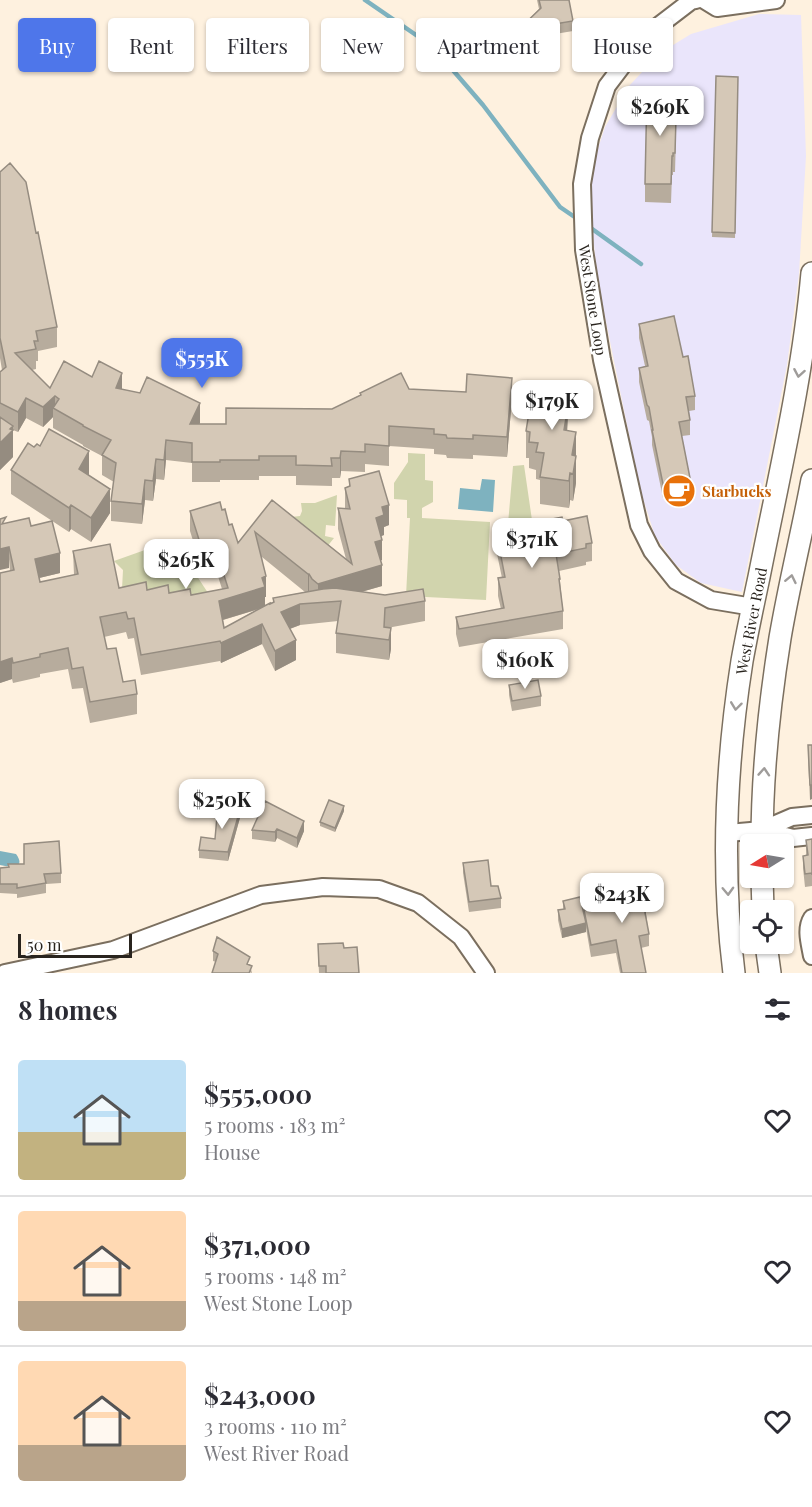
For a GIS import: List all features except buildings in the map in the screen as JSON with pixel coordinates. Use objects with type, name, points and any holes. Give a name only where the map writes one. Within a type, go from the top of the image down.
[{"type":"main road","name":"West River Road","points":[[734,973],[729,911],[728,833],[734,728],[743,659],[803,348],[812,273]]},
{"type":"main road","name":"West River Road","points":[[762,834],[765,753],[773,683],[789,588],[812,480]]},
{"type":"main road","points":[[767,954],[770,973]]},
{"type":"street","name":"West Stone Loop","points":[[753,607],[711,600],[676,581],[652,551],[639,525],[602,360],[584,250],[582,184],[590,138],[607,86],[635,49],[657,27],[695,0],[717,8],[776,0]]},
{"type":"street","points":[[766,834],[792,817],[812,815]]},
{"type":"street","points":[[728,833],[740,834]]},
{"type":"street","points":[[794,838],[812,836]]},
{"type":"street","points":[[5,973],[112,950],[261,895],[322,887],[379,889],[418,903],[461,937],[486,973]]},
{"type":"street","points":[[811,920],[809,932],[812,956]]},
{"type":"shaded area","points":[[759,14],[801,15],[806,156],[799,274],[787,365],[742,592],[701,583],[676,565],[655,536],[640,489],[598,282],[590,207],[590,173],[605,127],[629,86],[642,72],[673,72],[673,45],[691,34]]},
{"type":"green space","points":[[408,453],[425,454],[425,480],[433,481],[433,502],[422,508],[422,518],[490,522],[486,600],[406,596],[410,518],[407,518],[407,500],[394,499],[394,483],[408,462]]},
{"type":"green space","points":[[524,465],[533,527],[500,532],[501,525],[508,524],[513,466]]},
{"type":"green space","points":[[337,495],[335,526],[326,525],[325,536],[334,538],[326,548],[291,517],[300,516],[301,503],[315,503]]},
{"type":"green space","points":[[173,540],[216,605],[122,589],[123,570],[114,561]]},
{"type":"water","points":[[482,479],[495,480],[493,512],[458,509],[460,488],[480,490]]},
{"type":"water","points":[[0,851],[16,854],[19,859],[18,865],[0,865]]},
{"type":"waterway","points":[[365,0],[432,46],[483,105],[560,207],[579,220]]},
{"type":"waterway","points":[[588,226],[641,264]]},
{"type":"place","name":"Starbucks","points":[[679,491]]}]
